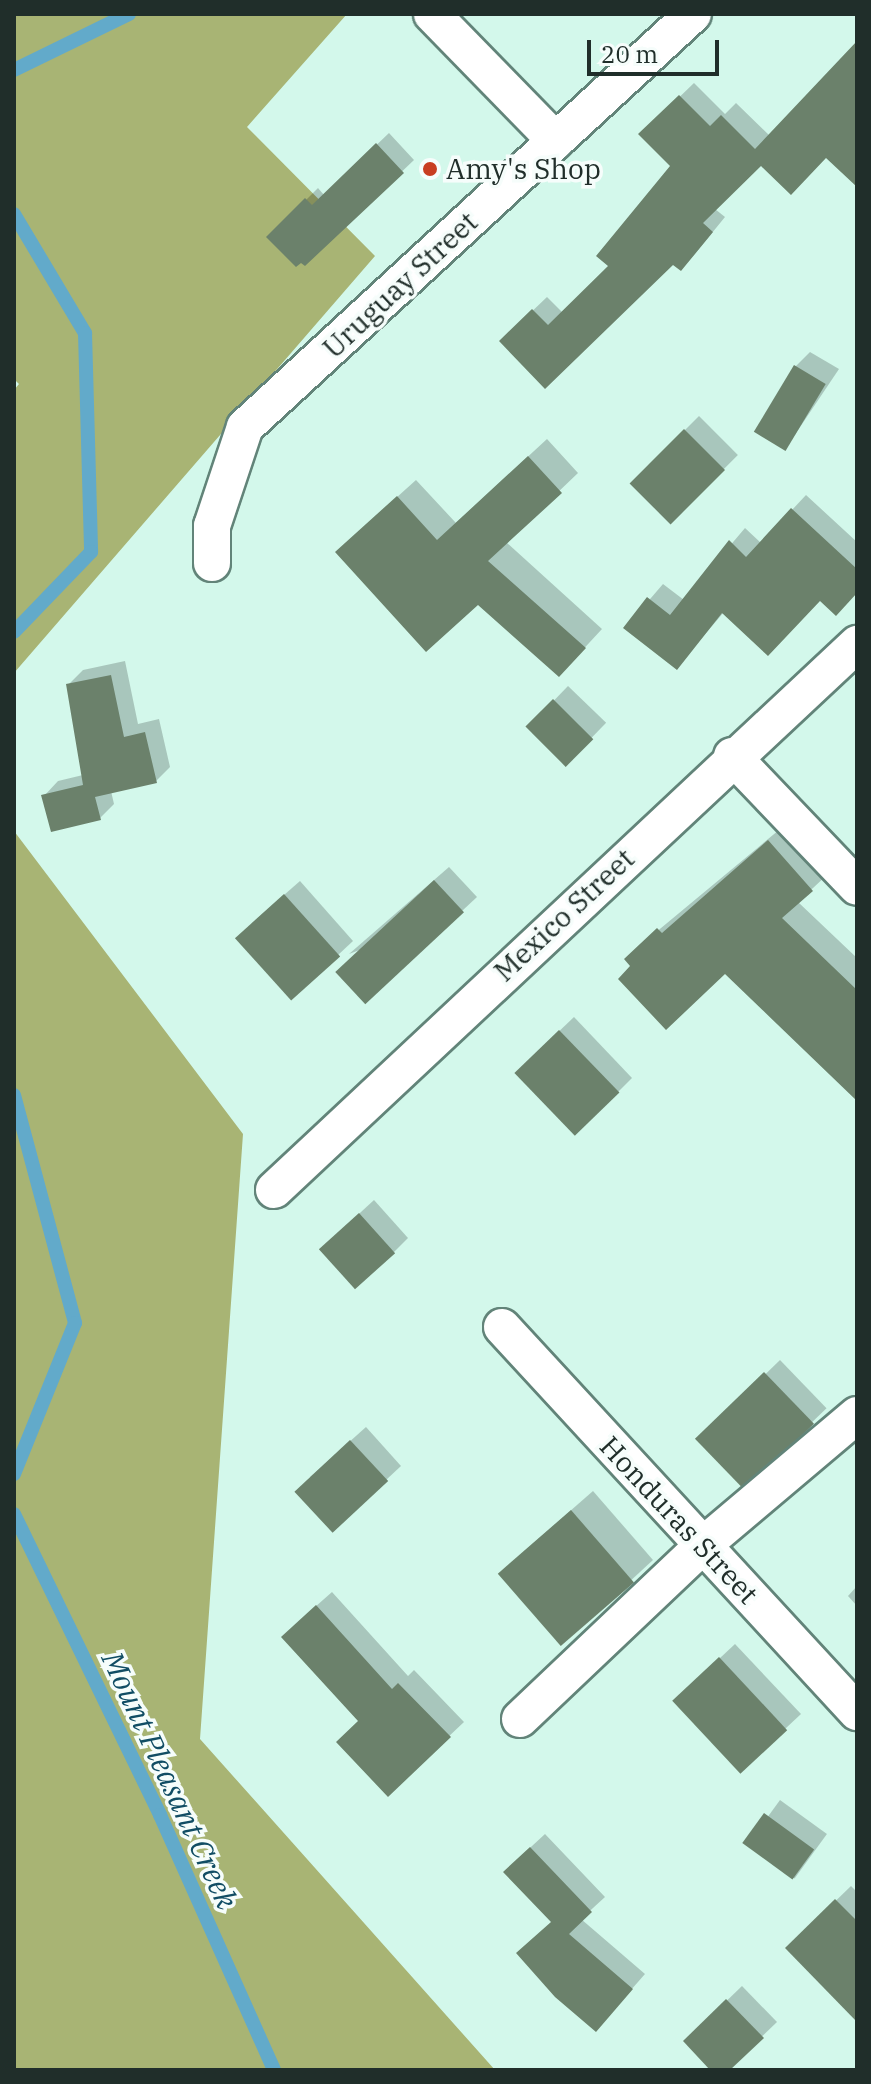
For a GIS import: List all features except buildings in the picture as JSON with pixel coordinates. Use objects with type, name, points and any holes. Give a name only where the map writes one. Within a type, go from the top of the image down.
[{"type":"street","points":[[432,14],[556,141]]},
{"type":"street","name":"Uruguay Street","points":[[212,563],[212,526],[245,427],[693,14]]},
{"type":"street","name":"Mexico Street","points":[[274,1190],[732,756],[857,644]]},
{"type":"street","points":[[732,756],[857,887]]},
{"type":"street","name":"Honduras Street","points":[[502,1327],[857,1712]]},
{"type":"street","points":[[520,1719],[702,1546],[857,1415]]},
{"type":"green space","points":[[14,14],[347,14],[247,127],[375,256],[14,673],[14,390],[19,384],[14,379]]},
{"type":"green space","points":[[14,831],[243,1134],[200,1739],[495,2070],[14,2070]]},
{"type":"waterway","name":"Mount Pleasant Creek","points":[[14,70],[129,14]]},
{"type":"waterway","name":"Mount Pleasant Creek","points":[[14,214],[85,333],[91,552],[14,632]]},
{"type":"waterway","name":"Mount Pleasant Creek","points":[[14,1095],[75,1323],[14,1474]]},
{"type":"waterway","name":"Mount Pleasant Creek","points":[[14,1514],[160,1815],[274,2070]]},
{"type":"place","name":"Amy's Shop","points":[[430,169]]}]
